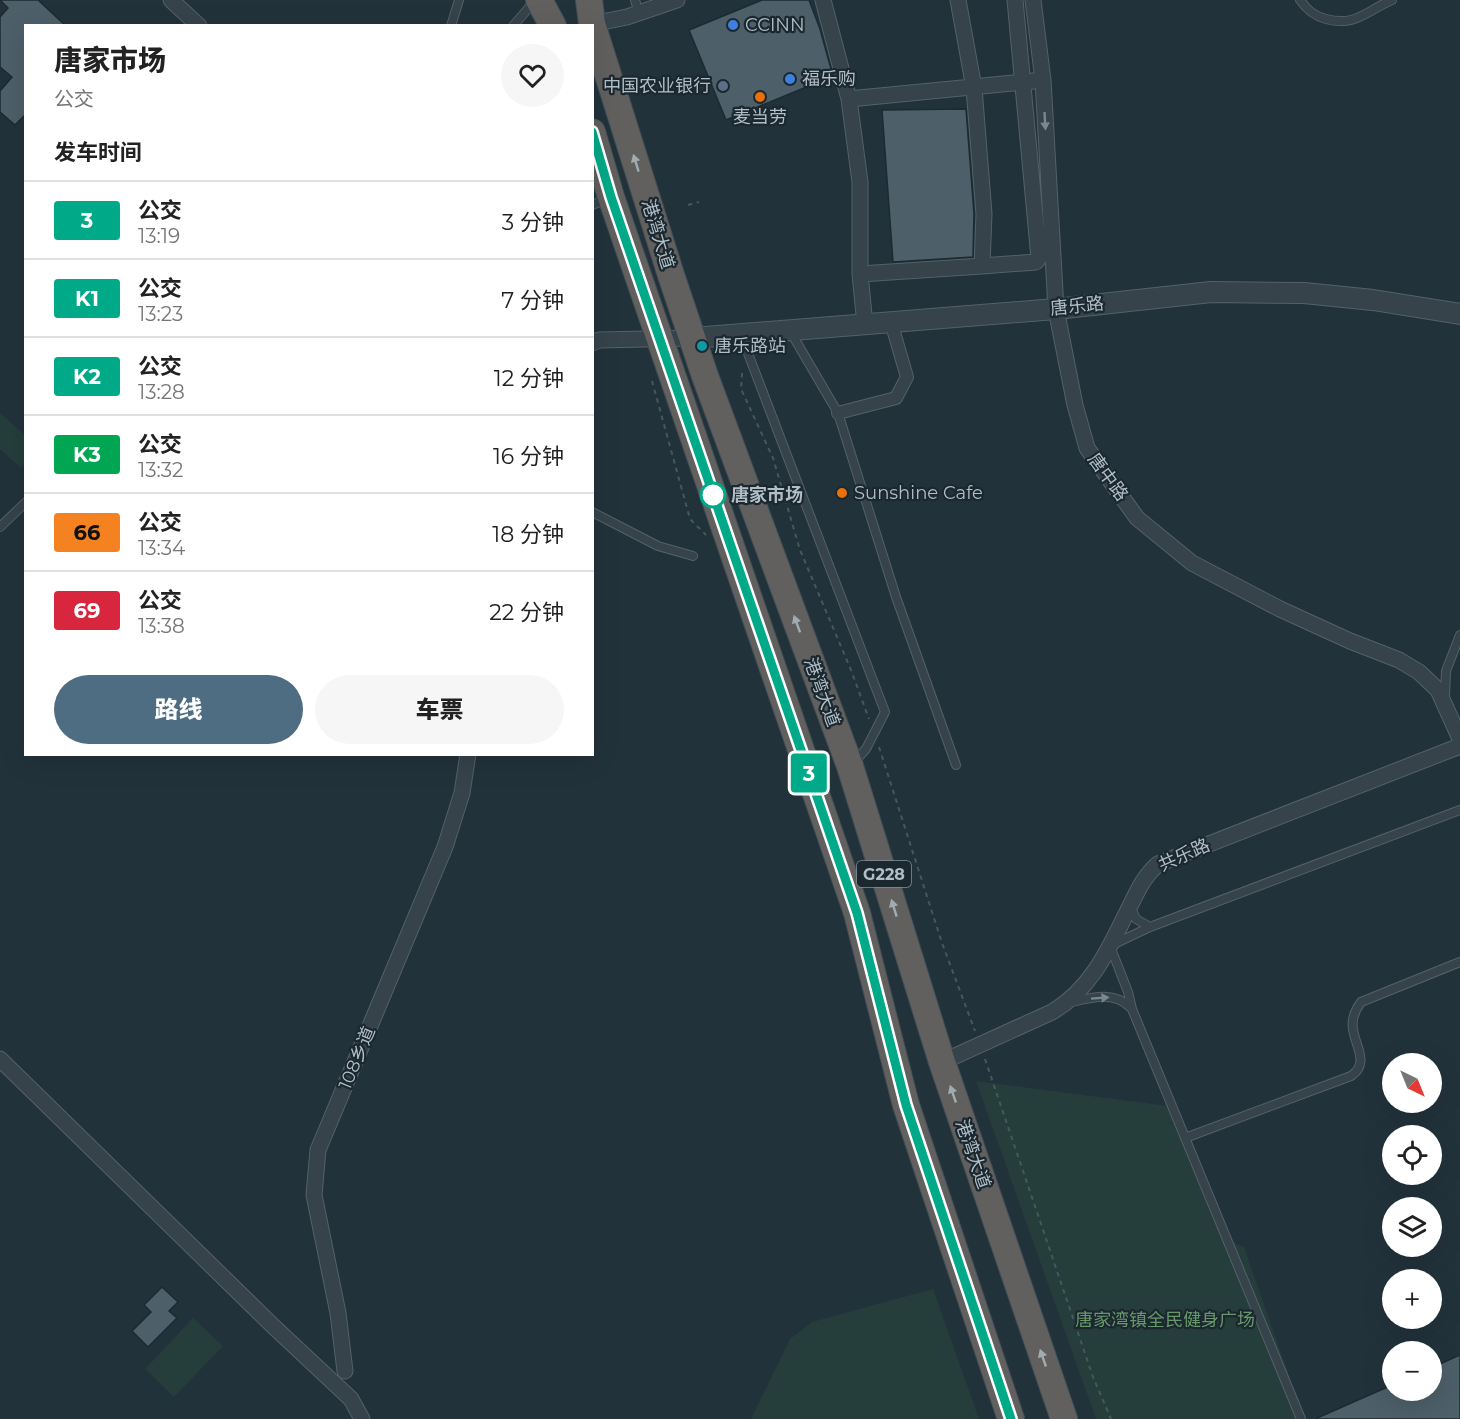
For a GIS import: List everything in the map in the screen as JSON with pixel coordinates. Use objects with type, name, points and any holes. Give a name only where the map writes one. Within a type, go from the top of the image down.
[{"type":"highway","points":[[537,0],[552,24]]},
{"type":"highway","name":"港湾大道","points":[[594,25],[671,275],[850,766],[942,1062],[1064,1419]]},
{"type":"highway","name":"港湾大道","points":[[594,146],[602,201],[660,339],[857,913],[906,1105],[1011,1419]]},
{"type":"street","points":[[171,0],[197,24]]},
{"type":"street","points":[[590,12],[677,0]]},
{"type":"street","points":[[823,0],[849,99],[860,182],[860,274],[865,325]]},
{"type":"street","points":[[958,0],[974,88],[984,214],[982,266]]},
{"type":"street","points":[[860,274],[1036,262],[1040,258],[1015,0]]},
{"type":"street","name":"唐中路","points":[[1033,0],[1043,80],[1056,309],[1086,448],[1137,518],[1192,563],[1280,609],[1410,665],[1428,679],[1438,690],[1445,703],[1460,739]]},
{"type":"street","points":[[849,99],[1043,80]]},
{"type":"street","name":"唐乐路","points":[[693,339],[1056,309],[1211,292],[1292,293],[1373,300],[1460,314]]},
{"type":"street","points":[[838,413],[896,398],[907,377],[891,322]]},
{"type":"street","points":[[595,338],[693,339]]},
{"type":"street","name":"共乐路","points":[[942,1062],[1065,1004],[1097,970],[1143,879],[1158,864],[1460,746]]},
{"type":"street","name":"108乡道","points":[[345,1371],[338,1313],[314,1195],[318,1150],[445,847],[462,793],[468,756]]},
{"type":"street","points":[[0,1059],[351,1399],[362,1419]]},
{"type":"lane","points":[[452,24],[459,0]]},
{"type":"lane","points":[[515,24],[537,0]]},
{"type":"lane","points":[[1300,0],[1316,16],[1341,22],[1355,19],[1392,0]]},
{"type":"lane","points":[[789,331],[838,413],[896,597],[956,765]]},
{"type":"lane","points":[[741,335],[885,712],[866,749],[850,766]]},
{"type":"lane","points":[[0,527],[24,504]]},
{"type":"lane","points":[[594,513],[658,546],[693,556]]},
{"type":"lane","points":[[1445,703],[1446,671],[1460,635]]},
{"type":"lane","points":[[1301,1419],[1132,1009],[1125,982],[1110,946],[1149,927],[1460,810]]},
{"type":"lane","points":[[1131,904],[1136,919],[1149,927]]},
{"type":"lane","points":[[1185,1138],[1351,1076],[1357,1072],[1362,1062],[1352,1024],[1361,1002],[1460,962]]},
{"type":"lane","points":[[1065,1004],[1108,996],[1120,999],[1132,1009]]},
{"type":"path","points":[[688,205],[699,202]]},
{"type":"path","points":[[742,373],[741,388],[773,458],[800,550],[851,670],[874,734],[942,943],[980,1045],[1093,1377],[1110,1419]]},
{"type":"green space","points":[[0,413],[24,434],[24,464],[21,468],[0,449]]},
{"type":"green space","name":"唐家湾镇全民健身广场","points":[[976,1081],[1168,1106],[1223,1238],[1244,1247],[1304,1419],[1096,1419]]},
{"type":"green space","points":[[933,1289],[979,1419],[751,1419],[790,1339],[812,1322]]},
{"type":"green space","points":[[193,1318],[223,1346],[174,1397],[145,1369]]},
{"type":"building","points":[[0,0],[38,0],[64,24],[24,24],[24,116],[15,125],[0,112],[0,91],[12,77],[0,67],[0,17],[8,8]]},
{"type":"building","points":[[762,0],[809,0],[833,76],[726,120],[689,30]]},
{"type":"building","points":[[966,109],[974,214],[973,257],[893,262],[882,110]]},
{"type":"building","points":[[162,1287],[178,1302],[169,1311],[177,1318],[148,1347],[132,1331],[151,1312],[144,1305]]},
{"type":"building","points":[[1460,1355],[1460,1419],[1315,1419],[1382,1389],[1382,1401],[1442,1401],[1442,1363]]},
{"type":"bus line","name":"3","points":[[594,139],[611,197],[857,913],[906,1105],[1011,1419]]},
{"type":"place","name":"CCINN","points":[[733,25]]},
{"type":"place","name":"福乐购","points":[[790,79]]},
{"type":"place","name":"中国农业银行","points":[[723,86]]},
{"type":"place","name":"麦当劳","points":[[760,97]]},
{"type":"place","name":"唐乐路站","points":[[702,346]]},
{"type":"place","name":"Sunshine Cafe","points":[[842,493]]},
{"type":"place","name":"唐家市场","points":[[713,495]]}]
